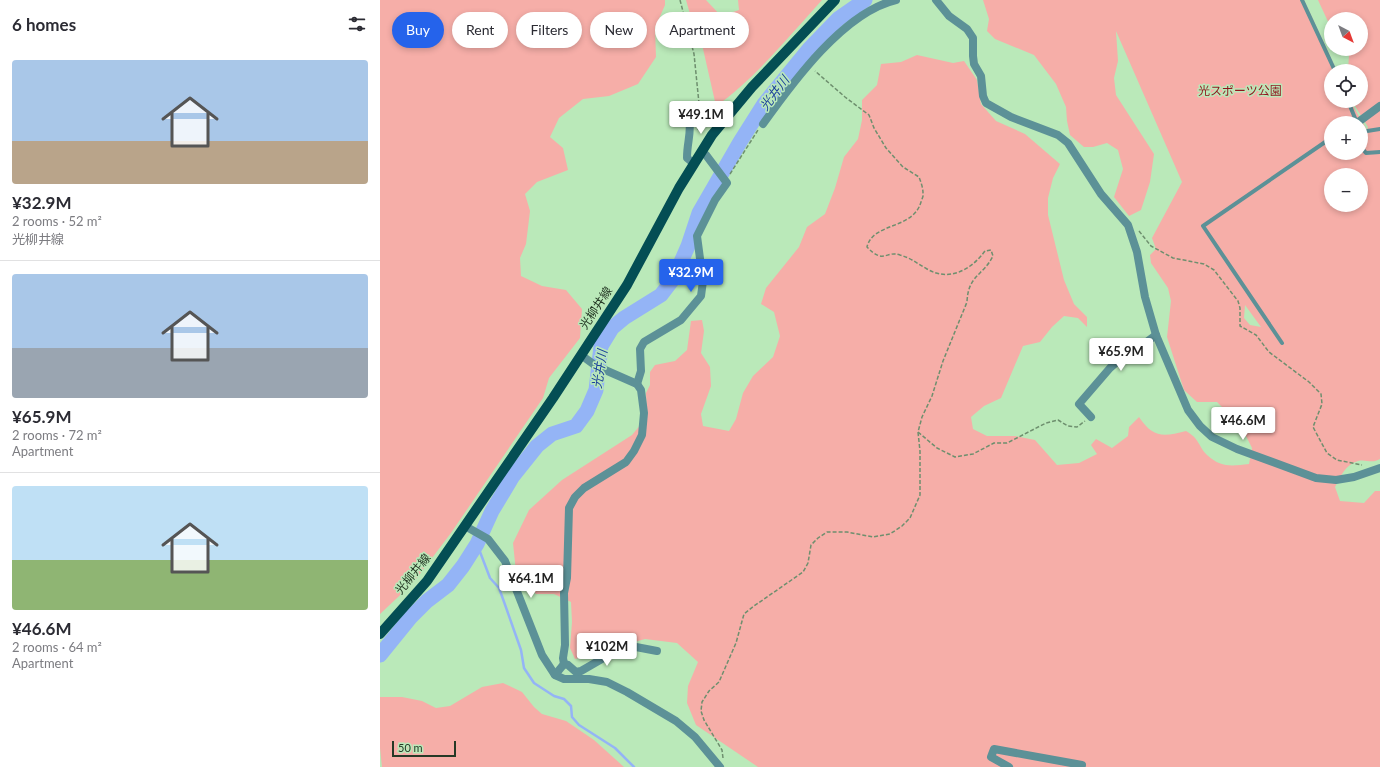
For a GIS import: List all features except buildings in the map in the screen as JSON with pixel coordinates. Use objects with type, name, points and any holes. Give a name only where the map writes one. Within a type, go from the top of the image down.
[{"type":"main road","name":"光柳井線","points":[[380,634],[427,581],[627,285],[693,163],[712,135],[752,87],[834,0]]},
{"type":"street","points":[[763,124],[831,40],[866,14],[892,0]]},
{"type":"street","points":[[936,0],[949,16],[967,29],[973,38],[974,64],[981,76],[983,96],[986,103],[1011,117],[1058,135],[1068,143],[1101,194],[1128,225],[1137,252],[1145,297],[1156,335],[1188,410],[1200,426],[1212,437],[1243,452],[1316,478],[1336,480],[1376,469]]},
{"type":"street","points":[[1366,116],[1380,106]]},
{"type":"street","points":[[689,116],[691,133],[687,146],[687,158],[693,163]]},
{"type":"street","points":[[637,384],[641,371],[640,348],[644,342],[681,320],[702,296],[703,281],[697,248],[697,236],[715,200],[727,183],[706,155],[701,152]]},
{"type":"street","points":[[1091,417],[1079,404],[1110,368],[1126,354],[1140,347],[1156,335]]},
{"type":"street","points":[[555,675],[564,664],[564,593],[567,578],[569,508],[575,497],[584,488],[626,462],[642,435],[644,413],[641,390],[637,384],[596,366],[581,354]]},
{"type":"street","points":[[465,526],[488,539],[505,561],[542,655],[555,675],[564,679],[589,679],[607,682],[627,692],[676,721],[695,737],[720,767]]},
{"type":"street","points":[[564,664],[568,665],[576,672],[606,656],[629,648],[636,647],[657,651]]},
{"type":"street","points":[[1009,767],[991,757],[994,749],[1082,765]]},
{"type":"lane","points":[[1302,0],[1332,64]]},
{"type":"lane","points":[[1368,131],[1380,129]]},
{"type":"lane","points":[[1282,343],[1203,226],[1324,143]]},
{"type":"lane","points":[[1368,153],[1380,152]]},
{"type":"path","points":[[680,0],[694,54],[701,122],[699,129],[691,133]]},
{"type":"path","points":[[720,767],[723,759],[722,750],[704,720],[701,711],[702,702],[719,682],[736,643],[744,614],[803,572],[808,563],[811,545],[827,532],[847,532],[874,537],[890,534],[902,526],[910,518],[920,495],[920,451],[918,432],[922,417],[932,396],[943,361],[967,302],[967,292],[971,282],[989,265],[994,256],[991,250],[985,251],[974,263],[961,272],[952,275],[938,274],[927,270],[910,258],[898,254],[883,257],[874,254],[867,247],[869,241],[875,234],[904,222],[919,209],[924,194],[919,177],[903,166],[886,148],[874,128],[869,115],[845,97],[809,66]]},
{"type":"path","points":[[725,180],[760,126],[763,124]]},
{"type":"path","points":[[1128,225],[1137,229],[1151,246],[1173,258],[1204,264],[1214,270],[1238,301],[1240,308],[1240,326],[1256,335],[1269,352],[1309,382],[1321,394],[1322,404],[1313,427],[1327,453],[1337,460],[1376,469]]},
{"type":"path","points":[[918,432],[937,448],[956,457],[973,454],[994,443],[1006,442],[1046,423],[1058,420],[1068,426],[1077,427],[1091,417]]},
{"type":"green space","points":[[380,0],[665,0],[665,5],[662,12],[655,12],[656,57],[638,84],[609,96],[583,99],[559,118],[550,137],[563,148],[568,170],[537,182],[525,194],[530,211],[526,244],[520,258],[521,276],[542,286],[566,290],[582,309],[580,338],[549,378],[543,398],[451,533],[413,583],[380,614]]},
{"type":"green space","points":[[686,0],[706,0],[717,12],[689,12]]},
{"type":"green space","points":[[738,0],[822,0],[785,42],[744,84],[716,106],[703,48],[749,48],[749,12],[733,12],[739,10]]},
{"type":"green space","name":"光スポーツ公園","points":[[983,0],[1304,0],[1324,43],[1324,56],[1330,56],[1334,64],[1324,64],[1324,108],[1354,108],[1359,116],[1324,116],[1324,160],[1368,160],[1368,116],[1361,116],[1356,108],[1368,108],[1368,64],[1348,64],[1349,56],[1368,56],[1368,12],[1324,13],[1318,0],[1380,0],[1380,459],[1374,461],[1358,461],[1353,463],[1346,468],[1335,487],[1340,501],[1364,503],[1375,491],[1380,491],[1380,767],[758,767],[696,725],[687,703],[688,686],[698,662],[677,643],[645,639],[575,659],[570,648],[572,622],[571,602],[554,594],[536,594],[516,572],[513,543],[529,510],[562,480],[632,435],[647,417],[646,393],[650,385],[650,372],[655,365],[675,361],[687,350],[691,321],[702,320],[704,331],[701,353],[710,367],[711,386],[701,414],[703,426],[729,431],[736,419],[743,393],[753,376],[773,357],[780,336],[774,312],[761,304],[766,288],[799,247],[807,227],[825,214],[835,188],[844,157],[858,139],[862,120],[862,100],[877,85],[881,64],[901,62],[917,55],[953,63],[964,61],[977,80],[981,104],[996,121],[1025,134],[1060,164],[1053,178],[1048,198],[1048,215],[1064,280],[1074,304],[1087,317],[1087,327],[1078,318],[1064,316],[1052,327],[1040,342],[1023,346],[1001,398],[984,406],[971,417],[973,429],[987,436],[1015,436],[1035,440],[1057,465],[1079,463],[1097,454],[1091,445],[1096,439],[1112,448],[1128,436],[1129,427],[1139,417],[1149,429],[1159,434],[1165,435],[1186,431],[1194,437],[1207,455],[1217,462],[1227,465],[1249,464],[1252,448],[1241,426],[1217,402],[1197,402],[1184,390],[1167,337],[1171,301],[1168,288],[1151,263],[1150,255],[1156,249],[1152,238],[1182,182],[1116,31],[1118,61],[1114,78],[1116,95],[1154,154],[1150,182],[1141,210],[1129,216],[1114,197],[1123,169],[1118,150],[1107,143],[1093,147],[1084,147],[1070,135],[1066,107],[1056,84],[1034,55],[995,39],[987,31],[989,19]],"holes":[[[1245,305],[1261,327],[1250,325],[1244,318]]]},
{"type":"green space","points":[[503,683],[522,692],[534,707],[542,714],[566,721],[594,740],[624,767],[382,767],[380,748],[380,697],[402,697],[422,701],[436,708],[450,706],[482,687]]},
{"type":"waterway","name":"光井川","points":[[380,655],[410,618],[427,601],[448,585],[463,566],[477,544],[492,511],[513,476],[537,446],[552,434],[576,426],[587,411],[596,390],[601,346],[612,328],[624,318],[661,295],[674,278],[688,246],[699,213],[764,104],[809,49],[838,19],[865,0]]},
{"type":"waterway","points":[[477,544],[490,578],[499,588],[521,650],[524,668],[534,683],[554,696],[564,699],[571,706],[572,717],[579,725],[615,748],[634,767]]}]
